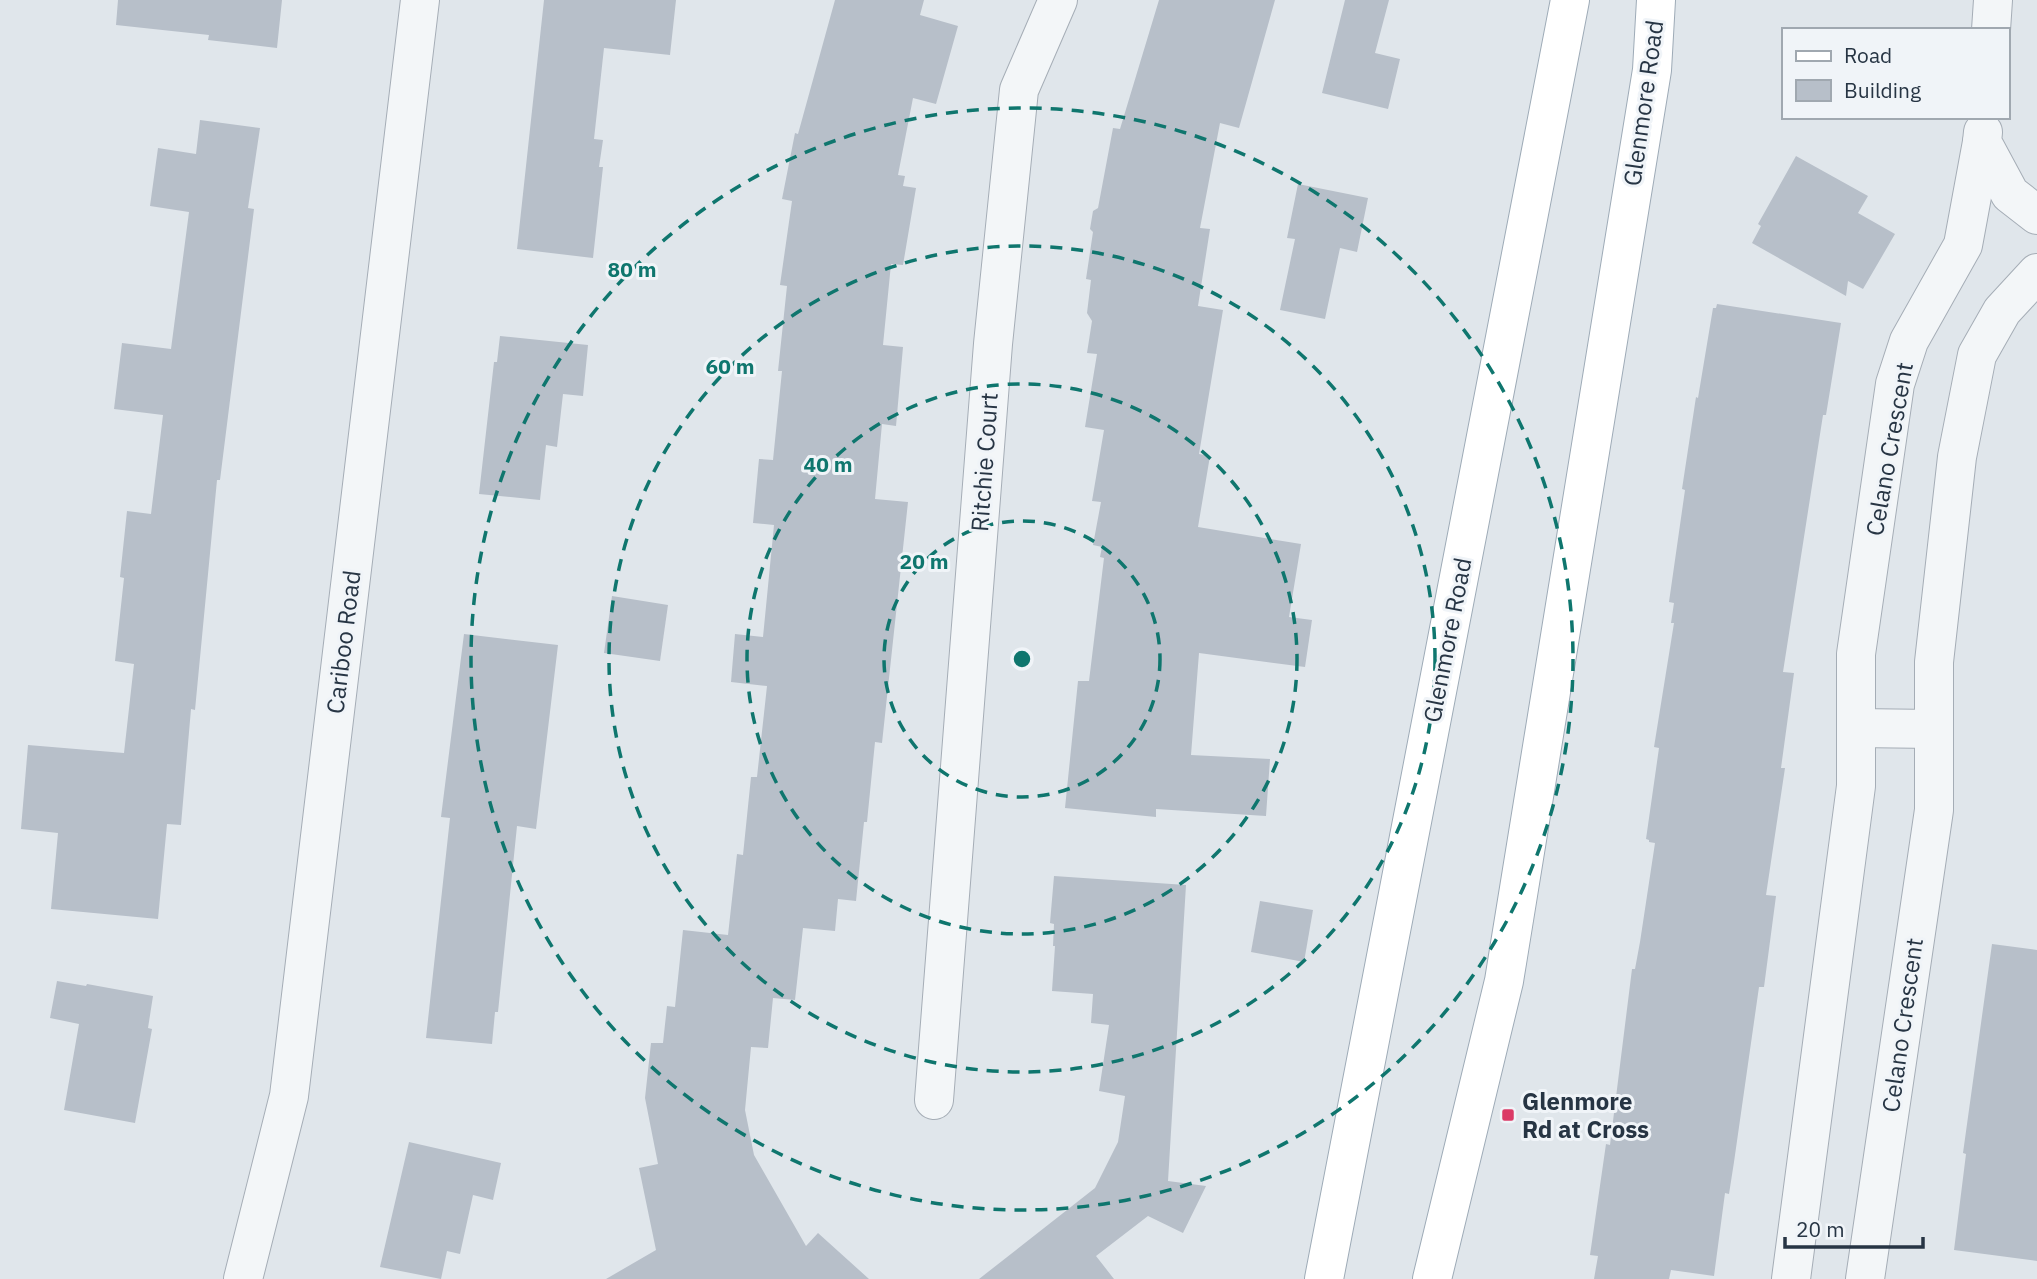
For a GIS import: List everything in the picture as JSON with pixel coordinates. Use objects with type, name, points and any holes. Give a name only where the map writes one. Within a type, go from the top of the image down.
[{"type":"main road","name":"Glenmore Road","points":[[1324,1279],[1570,0]]},
{"type":"main road","name":"Glenmore Road","points":[[1432,1279],[1504,981],[1651,70],[1656,0]]},
{"type":"street","name":"Cariboo Road","points":[[243,1279],[289,1096],[420,0]]},
{"type":"street","name":"Ritchie Court","points":[[934,1100],[993,344],[1019,90],[1058,0]]},
{"type":"street","points":[[1991,28],[1993,0]]},
{"type":"street","name":"Celano Crescent","points":[[1983,130],[2010,194],[2037,215]]},
{"type":"street","name":"Celano Crescent","points":[[1791,1279],[1856,786],[1856,654],[1895,384],[1909,341],[1963,244],[1983,130]]},
{"type":"street","name":"Celano Crescent","points":[[1865,1279],[1934,810],[1934,662],[1957,457],[1977,355],[2002,311],[2037,273]]},
{"type":"street","points":[[1856,728],[1934,729]]},
{"type":"building","points":[[118,0],[282,0],[277,48],[208,40],[209,35],[116,25]]},
{"type":"building","points":[[544,0],[676,0],[670,55],[604,48],[594,139],[603,140],[599,167],[603,167],[593,258],[517,249]]},
{"type":"building","points":[[835,0],[924,0],[920,15],[958,26],[936,104],[913,98],[898,175],[905,176],[903,186],[916,188],[903,265],[891,264],[883,345],[903,347],[896,426],[882,424],[875,499],[908,502],[882,743],[875,742],[856,901],[838,899],[835,931],[803,928],[795,1000],[773,998],[768,1048],[751,1047],[745,1110],[754,1155],[806,1246],[818,1233],[869,1279],[606,1279],[656,1250],[639,1168],[658,1164],[645,1098],[651,1043],[663,1043],[667,1006],[675,1007],[683,930],[728,935],[737,854],[743,855],[751,777],[757,777],[767,686],[731,682],[735,634],[763,637],[774,525],[753,523],[759,459],[773,460],[782,371],[778,371],[787,286],[780,285],[792,201],[782,199],[795,133],[798,134]]},
{"type":"building","points":[[1159,0],[1275,0],[1239,128],[1220,123],[1200,228],[1210,229],[1198,306],[1223,310],[1199,454],[1210,456],[1198,527],[1301,544],[1289,617],[1312,620],[1305,667],[1199,653],[1191,755],[1270,759],[1266,816],[1156,809],[1156,817],[1065,808],[1078,681],[1089,681],[1104,558],[1100,557],[1102,547],[1093,545],[1101,502],[1092,501],[1104,430],[1085,427],[1097,354],[1087,353],[1092,321],[1087,313],[1091,280],[1086,279],[1093,232],[1090,229],[1093,211],[1098,208],[1113,128],[1120,129]]},
{"type":"building","points":[[1345,0],[1389,0],[1375,53],[1400,59],[1388,109],[1322,93]]},
{"type":"building","points":[[200,120],[260,128],[248,208],[254,209],[220,480],[217,480],[181,825],[167,824],[158,919],[51,909],[58,833],[21,829],[28,745],[124,753],[134,664],[115,661],[124,578],[120,577],[127,511],[151,514],[163,415],[114,409],[122,343],[171,349],[189,212],[150,206],[158,148],[196,154]]},
{"type":"building","points":[[1796,156],[1868,196],[1858,213],[1895,234],[1863,289],[1848,281],[1846,296],[1752,243],[1761,226],[1758,224]]},
{"type":"building","points":[[1298,184],[1368,198],[1357,252],[1340,248],[1325,319],[1280,310],[1295,239],[1287,238]]},
{"type":"building","points":[[1717,304],[1841,323],[1826,415],[1823,415],[1783,672],[1794,673],[1781,768],[1785,768],[1766,895],[1776,896],[1764,987],[1759,987],[1734,1162],[1729,1194],[1725,1193],[1714,1276],[1671,1270],[1669,1279],[1594,1279],[1598,1256],[1590,1255],[1606,1144],[1610,1145],[1632,969],[1635,969],[1640,942],[1655,843],[1646,839],[1659,748],[1654,747],[1674,623],[1671,623],[1674,603],[1669,602],[1685,490],[1682,489],[1696,397],[1698,398],[1713,308],[1716,308]]},
{"type":"building","points":[[500,336],[588,345],[583,396],[563,394],[557,447],[546,445],[540,500],[479,494],[494,362],[497,362]]},
{"type":"building","points":[[612,596],[668,605],[660,661],[604,653]]},
{"type":"building","points":[[464,634],[558,645],[536,829],[517,826],[498,1012],[495,1012],[492,1044],[426,1038],[450,818],[441,817]]},
{"type":"building","points":[[1054,876],[1186,885],[1168,1181],[1206,1186],[1183,1233],[1148,1216],[1096,1256],[1114,1279],[979,1279],[1095,1188],[1118,1142],[1125,1096],[1099,1091],[1109,1025],[1091,1023],[1093,994],[1052,991],[1055,946],[1054,924],[1050,923]]},
{"type":"building","points":[[1260,901],[1313,910],[1304,962],[1251,952]]},
{"type":"building","points":[[1992,944],[2037,950],[2037,1261],[1954,1250],[1966,1154],[1963,1153]]},
{"type":"building","points":[[57,981],[153,996],[148,1028],[152,1029],[135,1123],[64,1110],[79,1024],[50,1018]]},
{"type":"building","points":[[409,1142],[501,1163],[493,1200],[473,1195],[460,1254],[447,1251],[441,1279],[380,1267]]},
{"type":"place","name":"Glenmore Rd at Cross","points":[[1508,1115]]}]
